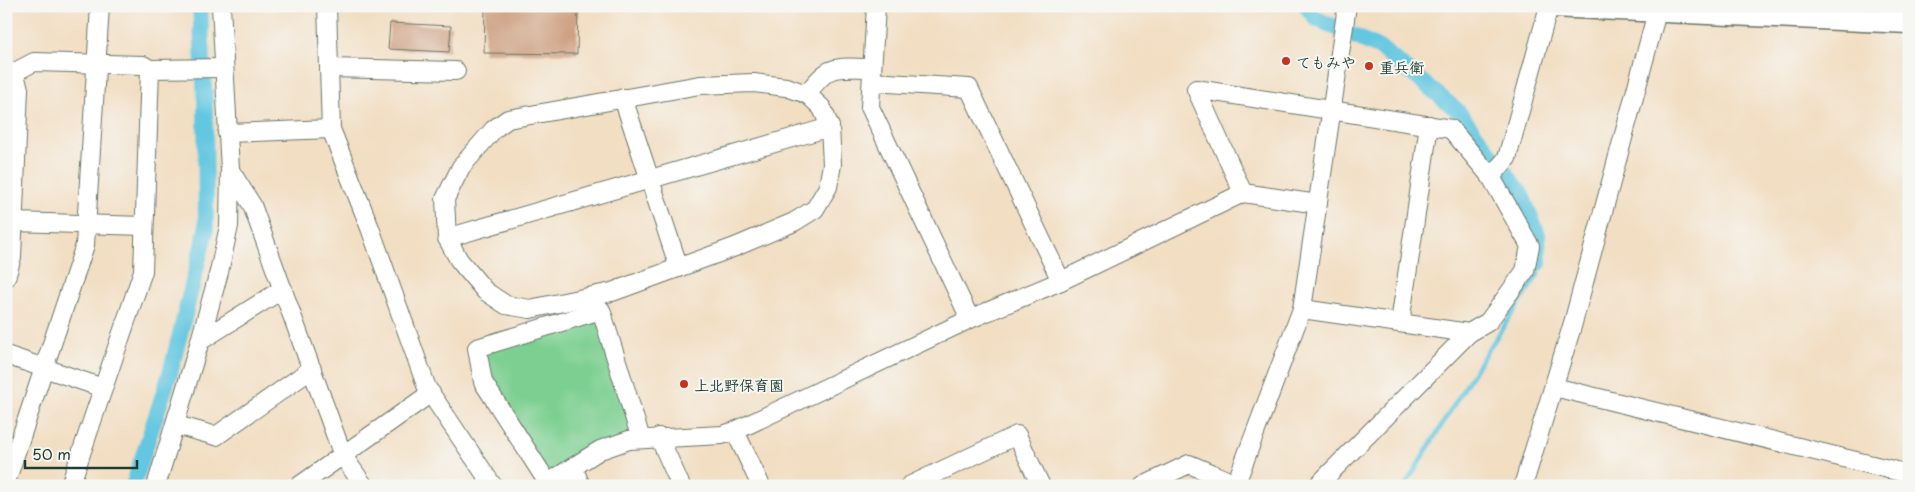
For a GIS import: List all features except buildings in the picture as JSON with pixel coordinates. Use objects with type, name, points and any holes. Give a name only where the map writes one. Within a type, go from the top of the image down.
[{"type":"main road","points":[[1550,6],[1909,22]]},
{"type":"street","points":[[6,482],[85,245],[100,6]]},
{"type":"street","points":[[156,486],[200,341],[219,272],[229,226],[230,170],[221,6]]},
{"type":"street","points":[[327,6],[331,129],[370,228],[427,388],[492,486]]},
{"type":"street","points":[[876,6],[870,107],[970,319]]},
{"type":"street","points":[[1143,486],[1189,464],[1237,485],[1302,309],[1347,6]]},
{"type":"street","points":[[1491,176],[1507,158],[1550,6]]},
{"type":"street","points":[[1523,486],[1554,387],[1657,12]]},
{"type":"street","points":[[6,278],[12,257],[14,222],[11,181],[19,89],[17,80],[9,72],[34,62],[143,65],[150,69],[191,70],[223,68]]},
{"type":"street","points":[[329,68],[456,71]]},
{"type":"street","points":[[807,94],[818,78],[833,68],[969,88],[1061,281]]},
{"type":"street","points":[[70,486],[143,271],[150,69]]},
{"type":"street","points":[[754,83],[786,87],[807,94],[822,108],[830,127],[832,164],[828,187],[814,209],[794,222],[678,268],[612,292],[530,309],[506,305],[485,291],[459,260],[447,238],[445,199],[461,167],[494,129],[508,119],[623,98],[700,84],[754,83]]},
{"type":"street","points":[[1242,193],[1196,89],[1451,129],[1491,176],[1530,246],[1525,271],[1488,322],[1468,333],[1317,486]]},
{"type":"street","points":[[623,98],[678,268]]},
{"type":"street","points":[[1400,323],[1429,126]]},
{"type":"street","points":[[447,238],[830,127]]},
{"type":"street","points":[[227,133],[331,129]]},
{"type":"street","points":[[230,170],[252,205],[343,456],[364,486]]},
{"type":"street","points":[[640,439],[601,310],[477,348],[484,382],[546,484],[600,450],[629,440],[722,435],[735,431],[970,319],[1061,281],[1242,193],[1318,204]]},
{"type":"street","points":[[14,222],[144,226]]},
{"type":"street","points":[[200,341],[283,289]]},
{"type":"street","points":[[1302,309],[1468,333]]},
{"type":"street","points":[[6,355],[103,388]]},
{"type":"street","points":[[176,425],[216,436],[312,369]]},
{"type":"street","points":[[1554,387],[1909,474]]},
{"type":"street","points":[[298,486],[431,393]]},
{"type":"street","points":[[735,431],[760,486]]},
{"type":"street","points":[[909,486],[1017,435],[1041,486]]},
{"type":"street","points":[[659,437],[681,486]]},
{"type":"street","points":[[573,467],[582,486]]},
{"type":"green space","points":[[603,316],[641,439],[548,483],[488,389],[477,348]]},
{"type":"waterway","points":[[133,486],[171,370],[206,230],[205,101],[200,6]]},
{"type":"waterway","points":[[1306,6],[1315,18],[1380,48],[1457,110],[1521,193],[1538,235],[1539,263]]},
{"type":"waterway","points":[[1405,486],[1478,365],[1538,275],[1539,263]]},
{"type":"place","name":"てもみや","points":[[1286,61]]},
{"type":"place","name":"重兵衛","points":[[1369,66]]},
{"type":"place","name":"上北野保育園","points":[[684,384]]}]
